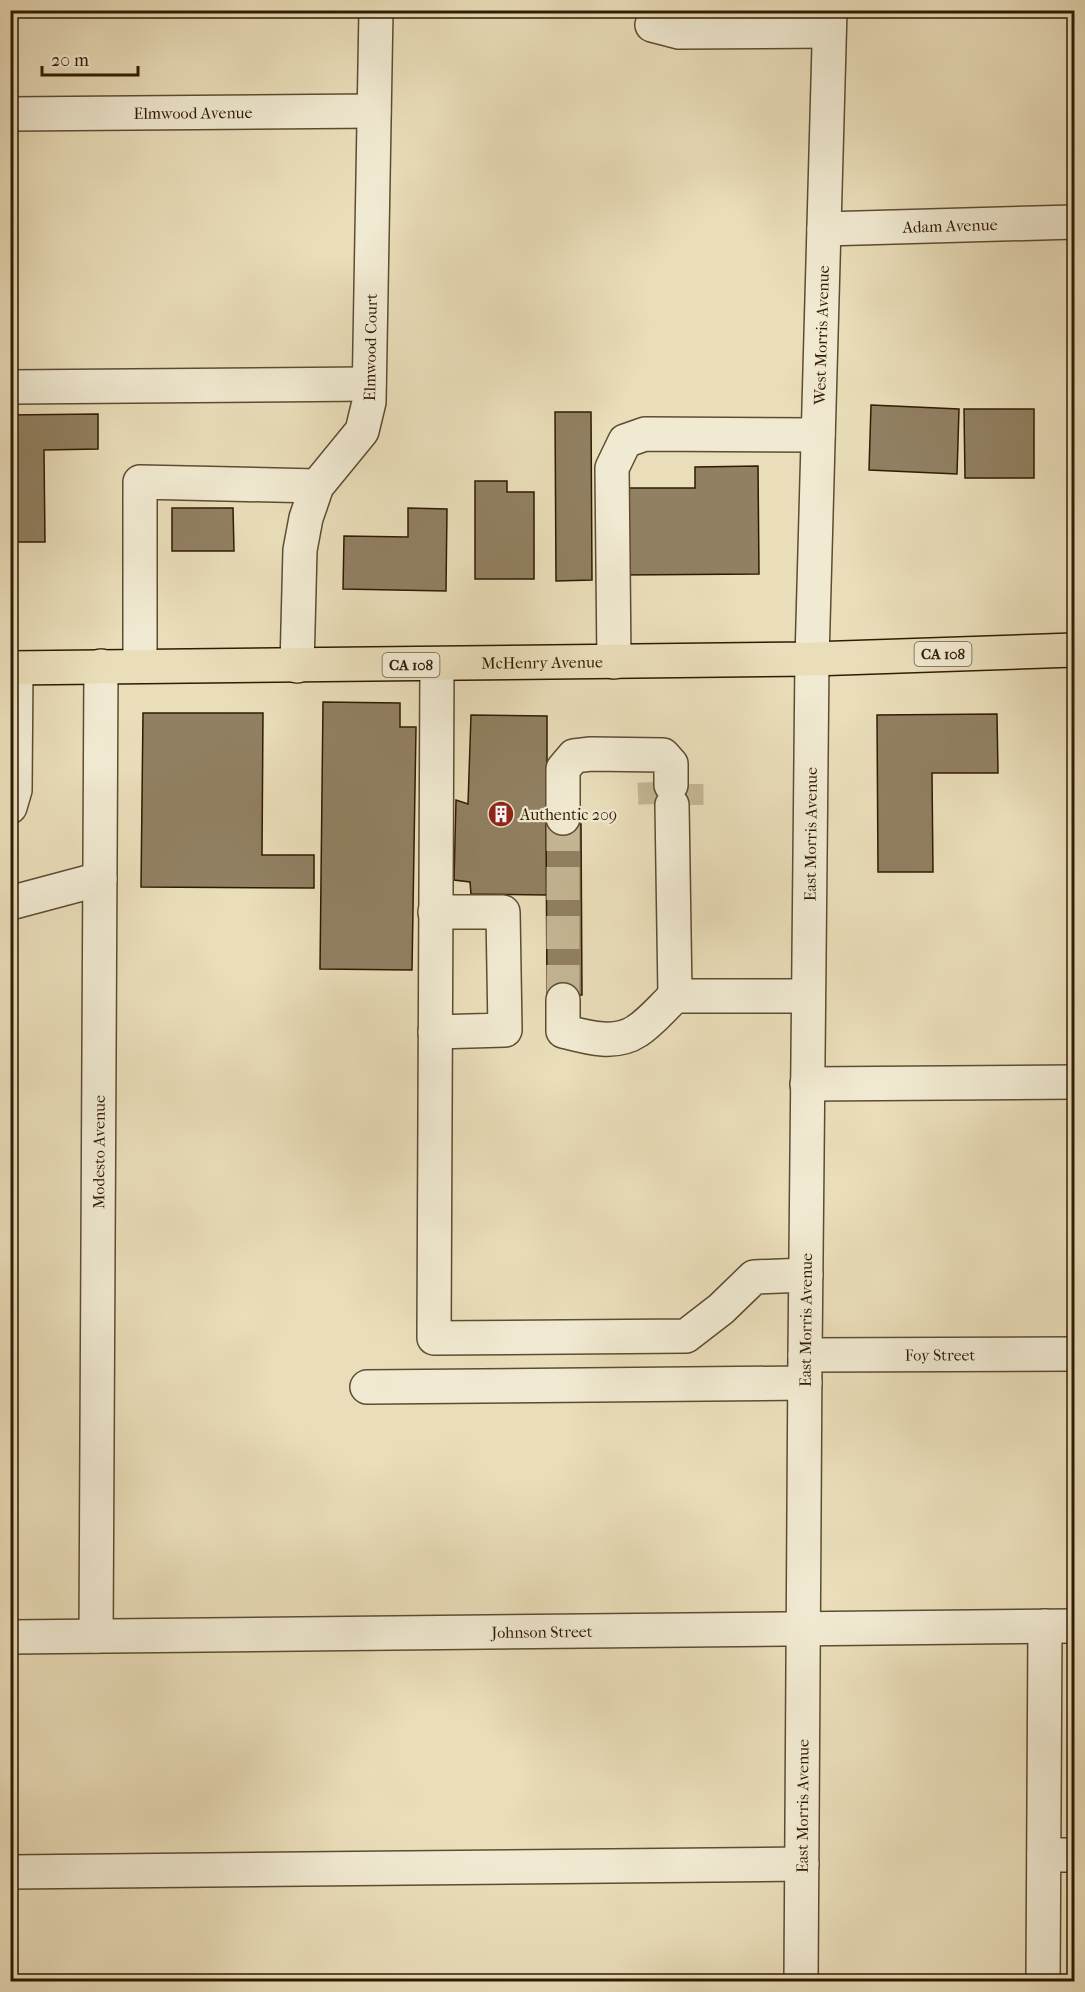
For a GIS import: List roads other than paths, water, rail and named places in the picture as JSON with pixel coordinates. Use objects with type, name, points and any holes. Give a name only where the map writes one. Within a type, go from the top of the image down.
[{"type":"main road","name":"McHenry Avenue","points":[[13,668],[812,659],[1074,650]]},
{"type":"street","name":"Elmwood Court","points":[[297,666],[300,550],[306,518],[317,486],[362,431],[369,402],[376,10]]},
{"type":"street","points":[[652,25],[679,32],[829,21]]},
{"type":"street","name":"West Morris Avenue","points":[[812,659],[829,21]]},
{"type":"street","name":"Elmwood Avenue","points":[[10,114],[374,111]]},
{"type":"street","name":"Adam Avenue","points":[[824,229],[1074,222]]},
{"type":"street","points":[[10,387],[369,384]]},
{"type":"street","points":[[614,662],[612,468],[625,441],[645,434],[819,435]]},
{"type":"street","points":[[140,666],[140,482],[317,486]]},
{"type":"street","name":"East Morris Avenue","points":[[801,1982],[812,659]]},
{"type":"street","points":[[437,664],[434,1338],[686,1336],[721,1309],[754,1277],[806,1275]]},
{"type":"street","name":"Modesto Avenue","points":[[96,1636],[101,666]]},
{"type":"street","points":[[10,807],[15,790],[13,668]]},
{"type":"street","points":[[563,818],[563,769],[574,756],[591,754],[663,755],[671,790],[688,840],[673,861],[675,996]]},
{"type":"street","points":[[10,903],[100,879]]},
{"type":"street","points":[[435,912],[504,912],[505,1030],[435,1032]]},
{"type":"street","points":[[563,1000],[563,1031],[591,1038],[614,1040],[636,1032],[675,996],[808,996]]},
{"type":"street","points":[[807,1084],[1074,1082]]},
{"type":"street","name":"Foy Street","points":[[367,1387],[805,1369],[1074,1354]]},
{"type":"street","points":[[1043,1982],[1059,1855],[1060,1626]]},
{"type":"street","name":"Johnson Street","points":[[10,1637],[1060,1626]]},
{"type":"street","points":[[10,1872],[802,1864]]},
{"type":"tunnel","points":[[654,782],[655,804]]},
{"type":"tunnel","points":[[687,784],[687,805]]},
{"type":"tunnel","points":[[563,818],[563,1000]]},
{"type":"place","name":"Authentic 209","points":[[501,814]]}]
